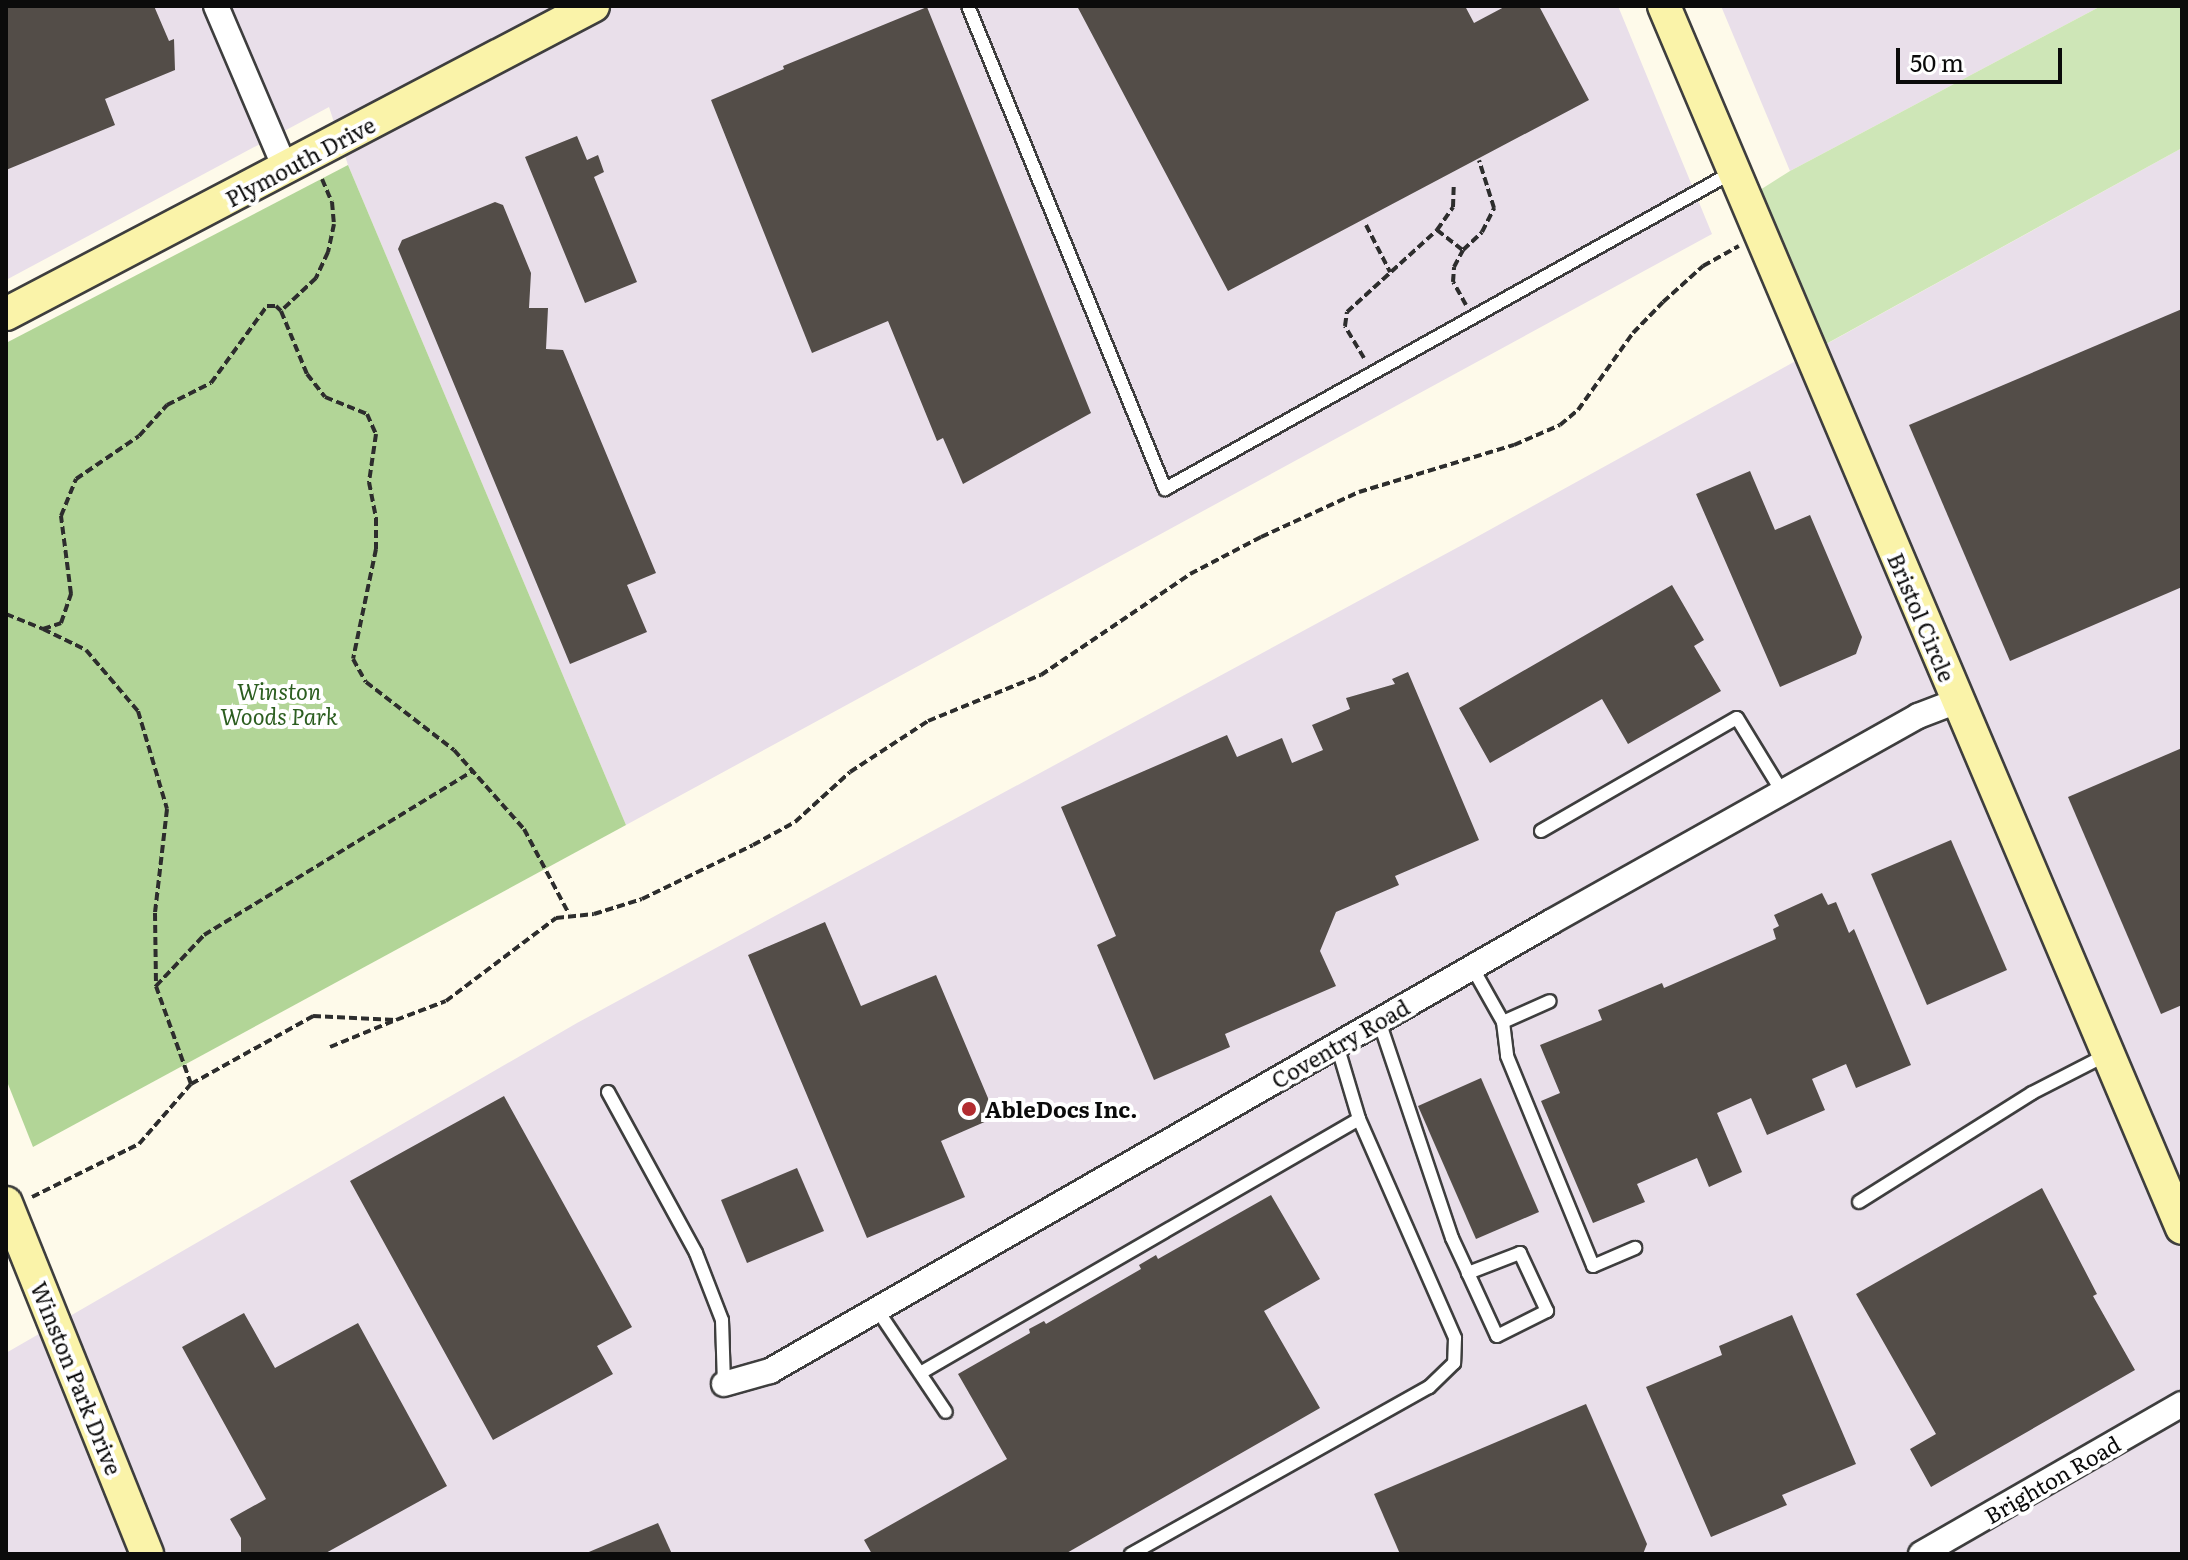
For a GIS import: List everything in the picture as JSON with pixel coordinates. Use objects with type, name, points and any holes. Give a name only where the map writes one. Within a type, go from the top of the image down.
[{"type":"street","points":[[216,6],[299,162]]},
{"type":"street","name":"Plymouth Drive","points":[[6,314],[593,6]]},
{"type":"street","name":"Bristol Circle","points":[[1664,6],[2182,1228]]},
{"type":"street","name":"Coventry Road","points":[[724,1384],[770,1371],[1472,967],[1918,716],[1957,701]]},
{"type":"street","name":"Winston Park Drive","points":[[6,1203],[147,1554]]},
{"type":"street","name":"Brighton Road","points":[[1921,1554],[2182,1404]]},
{"type":"lane","points":[[968,6],[1165,489],[1733,172]]},
{"type":"lane","points":[[1541,831],[1737,718],[1783,793]]},
{"type":"lane","points":[[1472,967],[1503,1022],[1507,1056],[1593,1266],[1635,1248]]},
{"type":"lane","points":[[1503,1022],[1550,1001]]},
{"type":"lane","points":[[1379,1021],[1452,1238],[1468,1273],[1497,1336],[1547,1311],[1520,1253],[1468,1273]]},
{"type":"lane","points":[[1131,1554],[1429,1387],[1454,1363],[1455,1338],[1359,1119],[1337,1045]]},
{"type":"lane","points":[[1859,1202],[2032,1093],[2109,1053]]},
{"type":"lane","points":[[608,1092],[696,1253],[722,1320],[724,1384]]},
{"type":"lane","points":[[922,1372],[1359,1119]]},
{"type":"lane","points":[[876,1308],[922,1372],[946,1412]]},
{"type":"path","points":[[1473,317],[1453,282],[1454,267],[1463,250],[1482,232],[1494,208],[1479,160]]},
{"type":"path","points":[[281,311],[316,278],[328,252],[334,224],[332,202],[299,162]]},
{"type":"path","points":[[1374,373],[1345,326],[1347,312],[1437,230],[1453,207],[1454,184]]},
{"type":"path","points":[[1366,225],[1390,272]]},
{"type":"path","points":[[1437,230],[1463,250]]},
{"type":"path","points":[[330,1047],[446,1001],[556,918],[569,914],[594,914],[642,899],[795,822],[850,772],[928,721],[1041,675],[1190,574],[1261,537],[1359,492],[1514,445],[1560,425],[1578,410],[1633,333],[1663,302],[1712,260],[1763,235]]},
{"type":"path","points":[[43,629],[61,623],[71,594],[61,516],[76,479],[139,436],[167,405],[211,383],[267,306],[276,306],[281,311],[307,374],[325,397],[367,414],[376,434],[369,482],[376,518],[376,549],[353,659],[366,682],[454,750],[524,829],[569,914]]},
{"type":"path","points":[[6,614],[86,650],[138,711],[167,809],[155,913],[156,986],[191,1084]]},
{"type":"path","points":[[156,986],[204,935],[474,770]]},
{"type":"path","points":[[40,1193],[139,1144],[191,1084],[313,1016],[396,1020]]},
{"type":"shaded area","points":[[6,6],[1618,6],[1712,234],[626,825],[348,165],[329,107],[6,280]]},
{"type":"shaded area","points":[[1721,6],[2101,6],[1790,171]]},
{"type":"shaded area","points":[[2182,148],[2182,1554],[6,1554],[6,1353],[577,1023],[1464,544]]},
{"type":"green space","points":[[2101,6],[2182,6],[2182,148],[1826,344],[1760,190],[1790,171]]},
{"type":"green space","name":"Winston Woods Park","points":[[348,165],[626,825],[33,1147],[6,1079],[6,343]]},
{"type":"building","points":[[6,6],[154,6],[169,41],[174,39],[175,70],[105,99],[115,125],[6,170]]},
{"type":"building","points":[[1077,6],[1465,6],[1474,23],[1506,6],[1539,6],[1589,100],[1228,291]]},
{"type":"building","points":[[927,7],[1091,413],[963,484],[943,438],[937,441],[888,321],[812,353],[711,100],[784,69],[783,66]]},
{"type":"building","points":[[577,136],[587,160],[598,155],[604,172],[594,177],[637,282],[585,303],[525,157]]},
{"type":"building","points":[[495,202],[503,205],[531,273],[529,308],[548,308],[546,349],[563,350],[656,573],[627,585],[647,632],[570,664],[398,249],[402,240]]},
{"type":"building","points":[[2182,309],[2182,587],[2010,661],[1909,425]]},
{"type":"building","points":[[1750,471],[1775,530],[1810,515],[1862,637],[1856,654],[1780,687],[1696,494]]},
{"type":"building","points":[[1672,585],[1704,640],[1694,646],[1721,691],[1628,744],[1602,699],[1490,763],[1459,708]]},
{"type":"building","points":[[1408,672],[1479,840],[1395,876],[1399,885],[1336,912],[1320,951],[1336,986],[1225,1034],[1230,1047],[1154,1080],[1097,945],[1116,936],[1061,807],[1227,735],[1237,757],[1282,738],[1292,763],[1323,750],[1312,725],[1350,709],[1346,698],[1395,684],[1392,679]]},
{"type":"building","points":[[2182,748],[2182,1005],[2161,1014],[2068,797]]},
{"type":"building","points":[[1951,840],[2007,970],[1927,1005],[1871,874]]},
{"type":"building","points":[[1822,893],[1828,905],[1836,902],[1849,933],[1854,929],[1911,1065],[1856,1088],[1846,1064],[1812,1079],[1825,1110],[1767,1135],[1751,1098],[1717,1113],[1742,1172],[1709,1187],[1697,1158],[1637,1184],[1645,1202],[1593,1223],[1541,1101],[1560,1093],[1540,1045],[1602,1020],[1598,1010],[1662,983],[1664,988],[1776,939],[1773,929],[1779,926],[1774,915]]},
{"type":"building","points":[[825,922],[861,1006],[936,975],[996,1117],[941,1141],[965,1197],[867,1238],[748,955]]},
{"type":"building","points":[[1481,1078],[1539,1212],[1476,1239],[1418,1106]]},
{"type":"building","points":[[504,1096],[632,1327],[597,1346],[613,1374],[493,1440],[350,1181]]},
{"type":"building","points":[[797,1168],[824,1231],[747,1263],[721,1200]]},
{"type":"building","points":[[2042,1188],[2097,1294],[2093,1296],[2135,1370],[1931,1487],[1910,1449],[1936,1434],[1856,1294]]},
{"type":"building","points":[[1271,1195],[1320,1279],[1264,1311],[1320,1408],[1065,1554],[872,1554],[864,1540],[1007,1459],[958,1374],[1030,1333],[1029,1329],[1044,1321],[1046,1324],[1141,1269],[1139,1265],[1156,1255],[1158,1259]]},
{"type":"building","points":[[244,1313],[275,1368],[358,1323],[447,1486],[324,1554],[241,1554],[241,1538],[230,1519],[266,1499],[182,1347]]},
{"type":"building","points":[[1792,1315],[1856,1464],[1782,1495],[1787,1505],[1711,1537],[1646,1387],[1722,1355],[1719,1346]]},
{"type":"building","points":[[1586,1404],[1647,1544],[1643,1554],[1400,1554],[1374,1494]]},
{"type":"building","points":[[658,1523],[672,1554],[584,1554]]},
{"type":"place","name":"AbleDocs Inc.","points":[[969,1109]]}]
